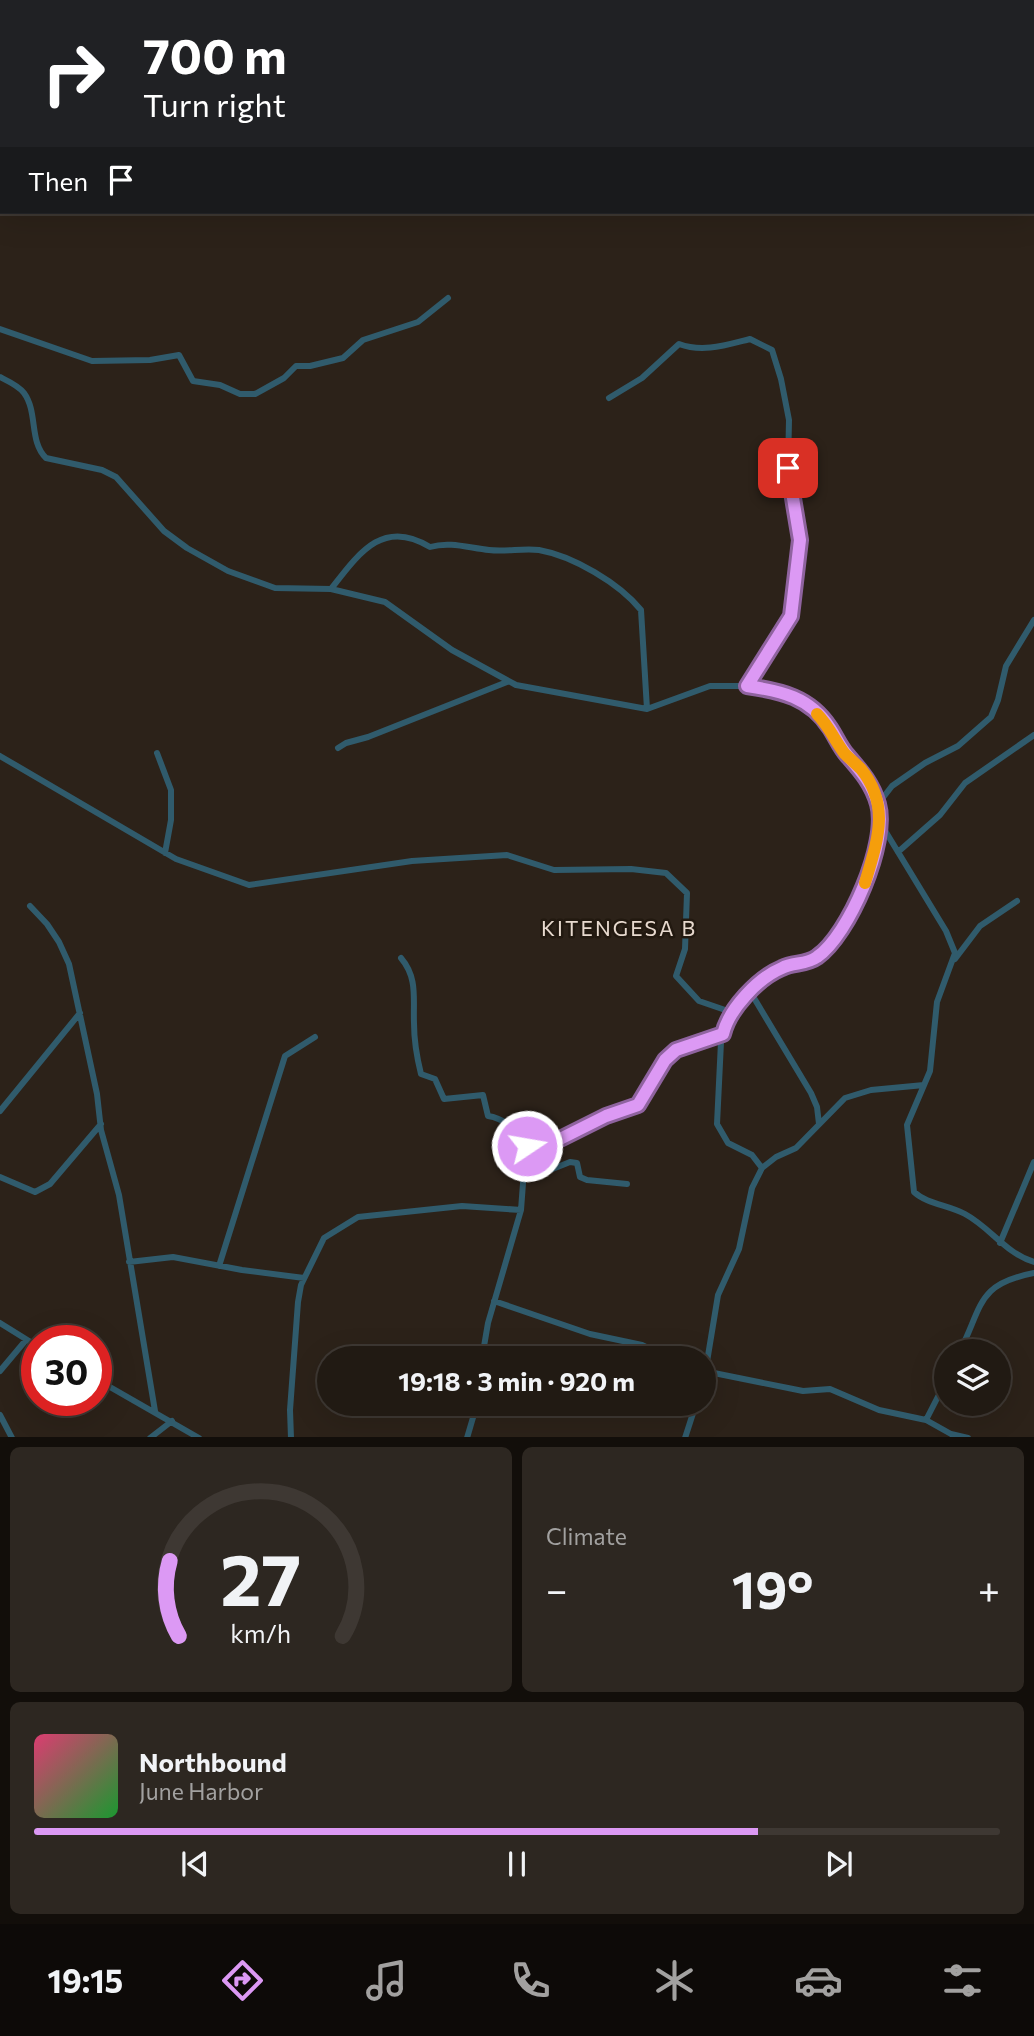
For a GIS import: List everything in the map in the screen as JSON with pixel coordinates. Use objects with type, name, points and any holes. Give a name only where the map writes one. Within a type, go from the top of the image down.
[{"type":"street","points":[[0,329],[92,361],[150,360],[179,355],[193,381],[220,385],[240,394],[255,394],[284,378],[296,366],[310,366],[343,358],[363,340],[418,322],[448,298]]},
{"type":"street","points":[[609,398],[642,378],[679,344],[693,349],[721,347],[750,339],[772,350],[789,420],[788,468],[800,540],[791,616],[747,686]]},
{"type":"street","points":[[0,377],[23,392],[30,407],[38,443],[46,458],[102,470],[116,477],[164,531],[187,548],[228,571],[260,584],[275,588],[331,589],[385,602],[452,650],[477,662],[507,682],[554,694],[647,709],[709,686],[747,686],[779,691],[806,703],[829,727],[845,754],[862,770],[878,804],[881,824],[946,931],[955,953],[937,1002],[932,1064],[907,1125],[914,1192],[922,1198],[964,1214],[1017,1257],[1034,1262]]},
{"type":"street","points":[[331,589],[372,544],[396,534],[419,539],[430,547],[445,545],[487,550],[539,550],[577,564],[609,579],[641,610],[647,709]]},
{"type":"street","points":[[878,804],[891,786],[925,763],[958,746],[990,718],[998,700],[1006,666],[1034,620]]},
{"type":"street","points":[[338,748],[507,682]]},
{"type":"street","points":[[898,852],[940,815],[965,783],[1034,735]]},
{"type":"street","points":[[157,752],[171,790],[171,820],[165,853]]},
{"type":"street","points":[[0,756],[165,853],[249,885],[412,861],[478,855],[507,855],[554,870],[631,869],[666,873],[687,893],[685,949],[676,976],[699,1001],[731,1012]]},
{"type":"street","points":[[762,1168],[752,1156],[727,1143],[716,1124],[723,1034],[731,1012],[751,993],[783,967],[816,958],[842,932],[866,880],[881,824]]},
{"type":"street","points":[[954,960],[980,926],[1017,901]]},
{"type":"street","points":[[30,906],[47,924],[69,964],[101,1124],[119,1195],[155,1411]]},
{"type":"street","points":[[401,958],[410,968],[415,990],[414,1021],[421,1074],[435,1079],[444,1099],[466,1098],[476,1093],[483,1095],[488,1116],[500,1118],[523,1137],[527,1146],[521,1210],[494,1301],[485,1346]]},
{"type":"street","points":[[751,993],[811,1093],[817,1107],[819,1124]]},
{"type":"street","points":[[0,1111],[79,1013]]},
{"type":"street","points":[[527,1146],[558,1140],[606,1116],[638,1105],[665,1060],[676,1050],[723,1034]]},
{"type":"street","points":[[219,1266],[285,1056],[315,1037]]},
{"type":"street","points":[[709,1346],[718,1295],[739,1249],[752,1188],[762,1168],[776,1157],[796,1148],[835,1105],[857,1093],[924,1085]]},
{"type":"street","points":[[0,1177],[35,1192],[43,1188],[50,1184],[101,1124]]},
{"type":"street","points":[[523,1174],[540,1174],[570,1162],[577,1163],[580,1177],[587,1180],[627,1184]]},
{"type":"street","points":[[1000,1242],[1034,1162]]},
{"type":"street","points":[[291,1437],[290,1410],[298,1302],[304,1278],[324,1238],[358,1217],[461,1206],[521,1210]]},
{"type":"street","points":[[129,1262],[173,1257],[304,1278]]},
{"type":"street","points":[[966,1339],[979,1304],[992,1288],[1009,1278],[1034,1273]]},
{"type":"street","points":[[494,1301],[613,1341],[644,1346]]},
{"type":"street","points":[[0,1323],[21,1337]]},
{"type":"street","points":[[0,1371],[21,1346]]},
{"type":"street","points":[[716,1374],[803,1391],[830,1389],[855,1397],[879,1410],[926,1420],[951,1434],[968,1437]]},
{"type":"street","points":[[112,1388],[199,1437]]},
{"type":"street","points":[[926,1420],[934,1404]]},
{"type":"street","points":[[0,1415],[12,1437]]},
{"type":"street","points":[[467,1437],[473,1416]]},
{"type":"street","points":[[685,1437],[692,1416]]},
{"type":"street","points":[[150,1437],[172,1421]]},
{"type":"slow traffic","points":[[817,714],[829,727],[845,754],[862,770],[878,804],[881,824],[865,883]]},
{"type":"district","name":"KITENGESA B","points":[[619,929]]},
{"type":"route","points":[[527,1146],[558,1140],[606,1116],[638,1105],[665,1060],[676,1050],[723,1034],[731,1012],[762,981],[783,967],[807,963],[827,949],[842,932],[860,897],[881,824],[878,804],[870,783],[862,770],[845,754],[829,727],[806,703],[779,691],[747,686],[791,616],[800,540],[788,468]]}]
